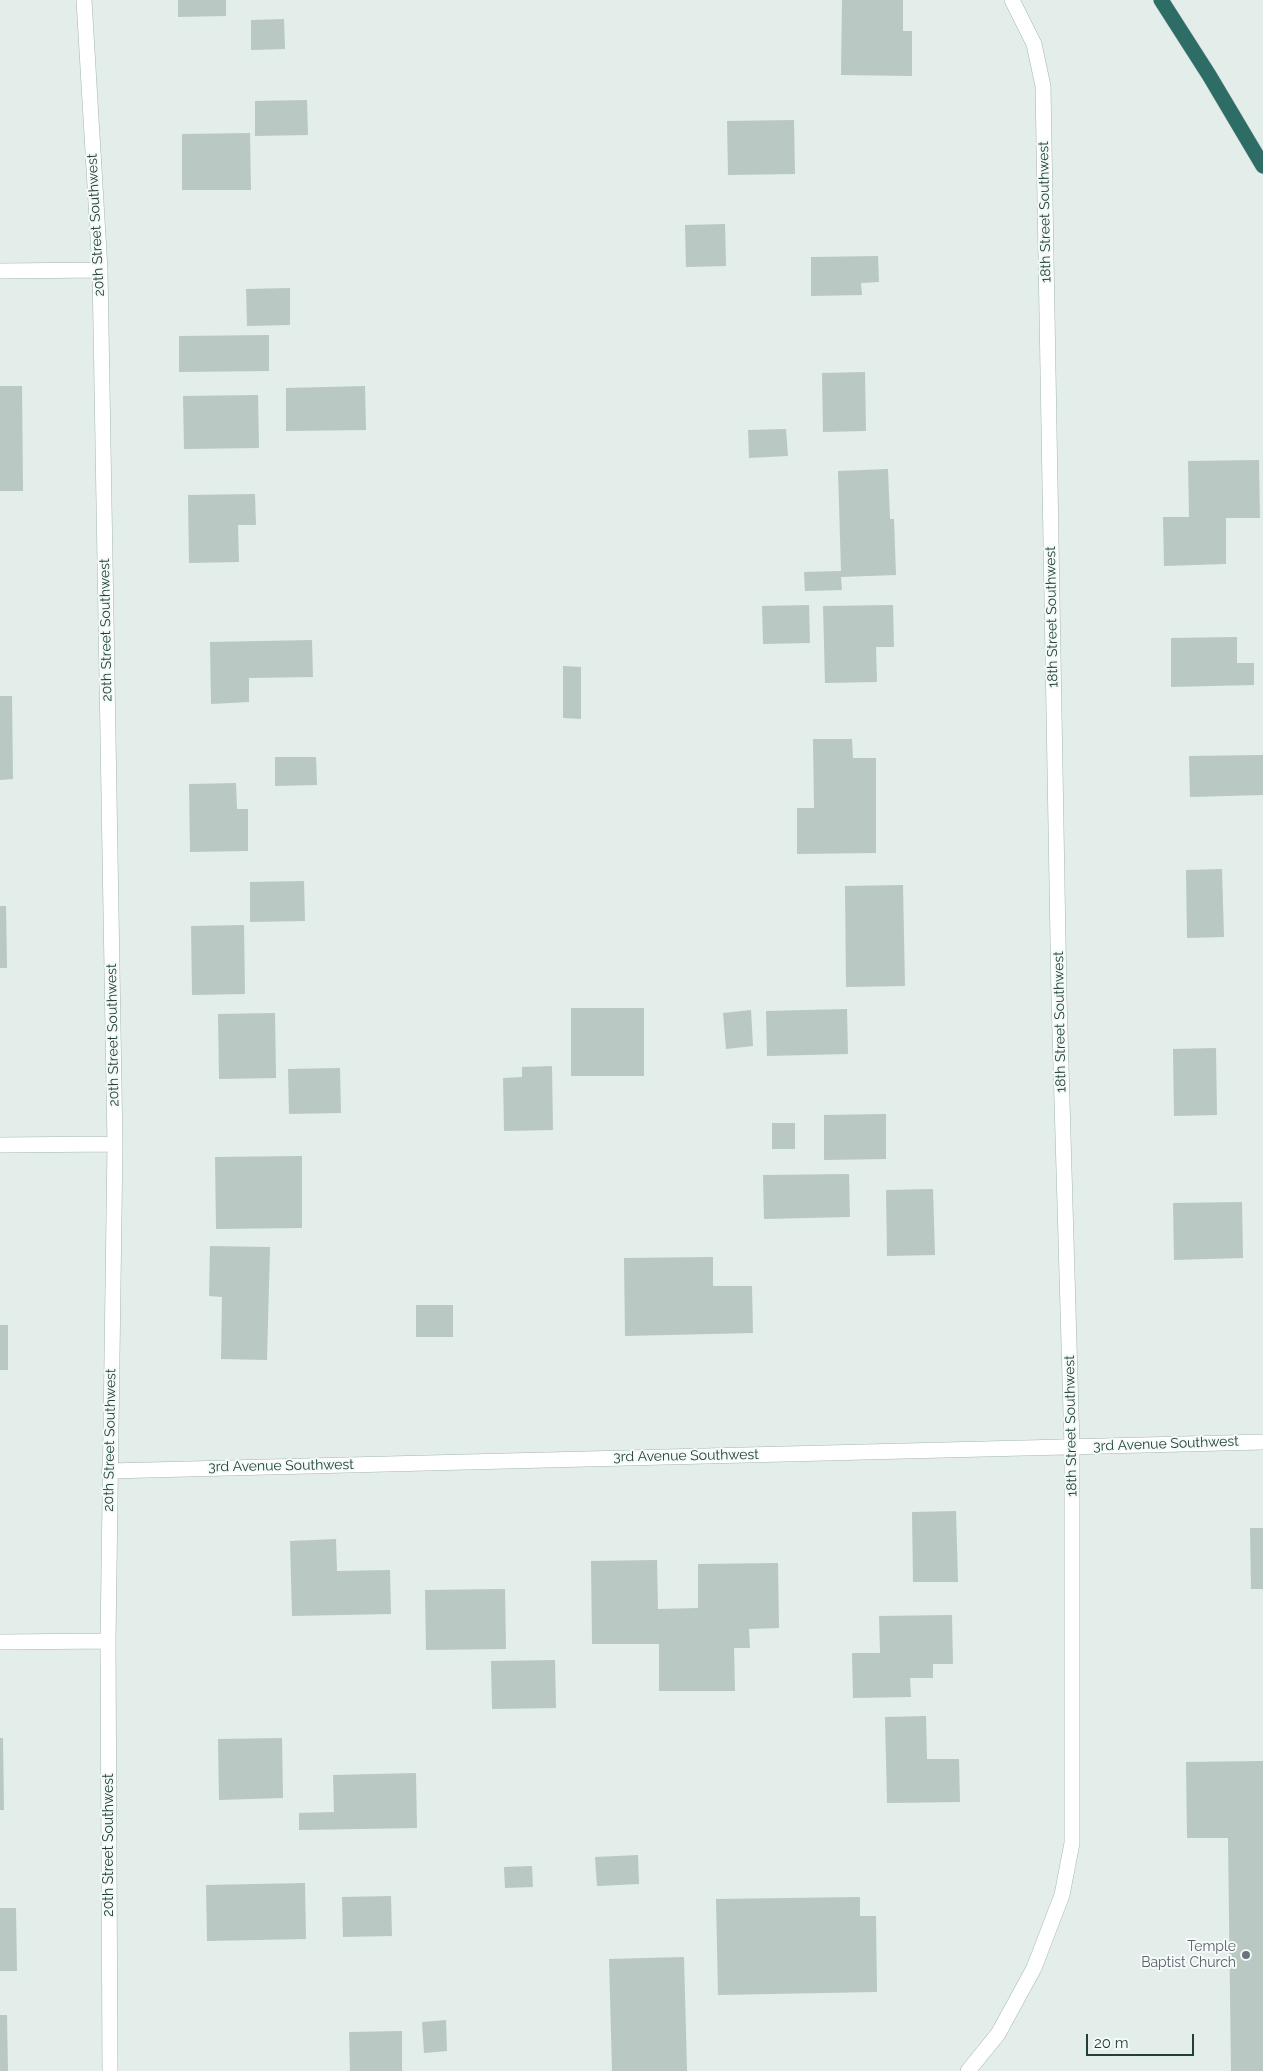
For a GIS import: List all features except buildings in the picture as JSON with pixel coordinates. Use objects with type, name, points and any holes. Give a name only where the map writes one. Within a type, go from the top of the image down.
[{"type":"highway","points":[[1161,0],[1209,75],[1263,166]]},
{"type":"street","name":"20th Street Southwest","points":[[84,0],[100,270],[115,1144],[108,1641],[110,2071]]},
{"type":"street","name":"18th Street Southwest","points":[[968,2071],[998,2034],[1034,1968],[1062,1896],[1072,1843],[1072,1447],[1058,997],[1043,86],[1034,44],[1012,0]]},
{"type":"street","points":[[0,271],[100,270]]},
{"type":"street","points":[[0,1145],[115,1144]]},
{"type":"street","name":"3rd Avenue Southwest","points":[[109,1471],[1263,1442]]},
{"type":"street","points":[[0,1642],[108,1641]]},
{"type":"place","name":"Temple Baptist Church","points":[[1246,1955]]}]
